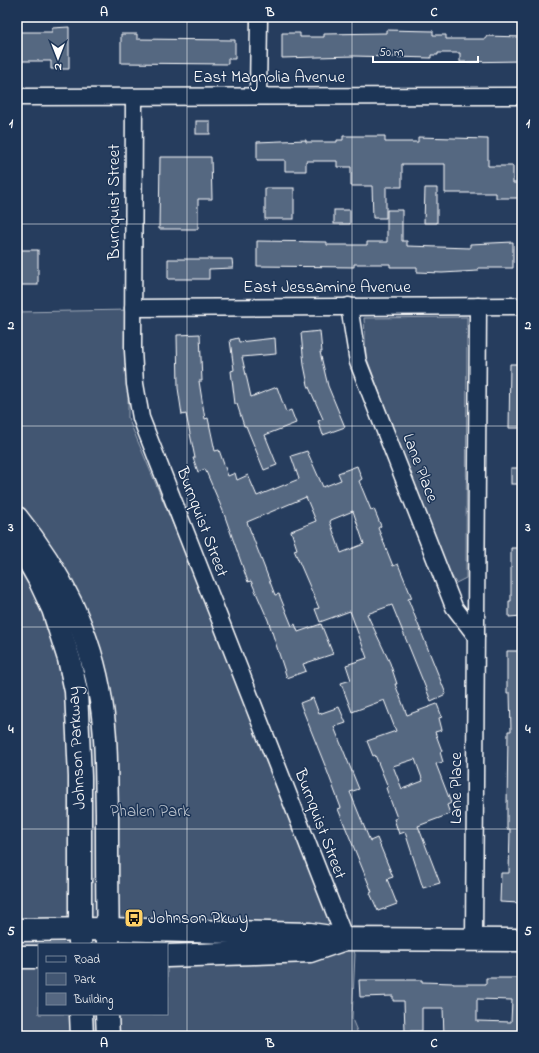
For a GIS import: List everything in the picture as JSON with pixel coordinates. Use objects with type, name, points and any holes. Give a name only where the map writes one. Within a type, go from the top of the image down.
[{"type":"street","points":[[258,96],[259,17]]},
{"type":"street","name":"East Magnolia Avenue","points":[[17,98],[522,96]]},
{"type":"street","name":"Burnquist Street","points":[[134,97],[134,384],[141,418],[345,939]]},
{"type":"street","name":"Lane Place","points":[[349,306],[358,362],[361,370],[454,607],[476,636]]},
{"type":"street","name":"Lane Place","points":[[474,941],[478,306]]},
{"type":"street","name":"East Jessamine Avenue","points":[[133,308],[522,306]]},
{"type":"street","name":"Johnson Parkway","points":[[17,518],[37,542],[70,600],[87,644],[101,700],[106,750],[108,936]]},
{"type":"street","name":"Johnson Parkway","points":[[17,540],[53,609],[69,659],[76,691],[80,777],[80,936]]},
{"type":"street","points":[[17,930],[80,936],[310,934],[345,939],[474,941],[522,940]]},
{"type":"street","points":[[168,956],[310,951],[345,939]]},
{"type":"street","points":[[17,957],[38,957]]},
{"type":"street","points":[[81,1015],[82,1036]]},
{"type":"street","points":[[107,1015],[108,1036]]},
{"type":"green space","name":"Phalen Park","points":[[129,310],[128,418],[355,954],[352,1019],[359,1036],[17,1036],[17,312]]},
{"type":"green space","points":[[467,317],[466,578],[456,583],[442,560],[366,356],[364,318]]},
{"type":"building","points":[[69,27],[69,69],[51,69],[51,61],[17,61],[17,32],[52,32],[52,28]]},
{"type":"building","points":[[386,30],[433,31],[433,35],[446,35],[446,39],[486,39],[486,36],[522,37],[522,61],[460,62],[460,53],[438,53],[438,55],[431,55],[431,58],[354,56],[282,58],[282,33],[300,33],[300,37],[324,37],[324,34],[386,33]]},
{"type":"building","points":[[121,34],[137,34],[137,39],[235,40],[235,59],[228,59],[228,64],[121,63]]},
{"type":"building","points":[[196,121],[210,121],[210,134],[196,134]]},
{"type":"building","points":[[343,136],[385,136],[385,142],[418,142],[418,137],[488,139],[488,166],[513,166],[513,183],[522,183],[522,198],[496,198],[496,193],[445,193],[445,164],[402,164],[402,187],[386,187],[386,218],[373,218],[372,186],[351,186],[351,167],[337,167],[337,161],[306,161],[306,171],[285,171],[285,160],[257,160],[257,142],[306,140],[306,142],[337,142],[337,140],[343,140]]},
{"type":"building","points":[[160,157],[211,157],[212,199],[198,199],[198,229],[159,229]]},
{"type":"building","points":[[265,188],[294,188],[294,219],[265,219]]},
{"type":"building","points":[[425,188],[437,188],[437,223],[424,223]]},
{"type":"building","points":[[334,210],[350,210],[350,224],[334,224]]},
{"type":"building","points":[[387,210],[402,210],[402,241],[407,241],[407,246],[470,248],[470,244],[513,242],[513,268],[478,268],[478,271],[442,273],[417,272],[417,267],[390,267],[390,264],[354,264],[354,267],[257,266],[257,241],[327,242],[327,245],[367,245],[367,242],[387,242]]},
{"type":"building","points":[[17,250],[38,250],[38,285],[17,285]]},
{"type":"building","points":[[168,259],[232,259],[233,268],[209,269],[209,279],[168,279]]},
{"type":"building","points":[[320,331],[322,352],[320,352],[328,386],[345,427],[323,435],[318,421],[323,419],[308,385],[304,365],[301,333]]},
{"type":"building","points":[[200,334],[202,381],[199,381],[205,419],[208,418],[215,451],[219,450],[228,476],[235,473],[237,480],[248,475],[257,496],[299,479],[291,456],[307,451],[323,487],[341,480],[338,473],[357,466],[362,479],[359,481],[371,510],[374,509],[381,526],[378,528],[393,566],[398,564],[412,598],[408,599],[446,694],[431,701],[392,605],[367,614],[390,663],[397,684],[395,684],[407,715],[437,704],[442,717],[439,718],[442,730],[435,732],[442,751],[440,752],[443,762],[436,764],[451,803],[447,805],[450,814],[418,826],[440,883],[423,888],[405,832],[399,834],[394,819],[397,818],[386,788],[388,787],[375,755],[373,756],[367,741],[396,731],[384,700],[352,712],[341,683],[351,680],[346,665],[367,658],[350,611],[320,622],[315,609],[319,608],[294,550],[297,549],[291,531],[316,521],[306,497],[247,522],[275,595],[279,594],[292,626],[295,624],[298,632],[321,624],[333,654],[303,664],[306,671],[287,678],[268,620],[251,581],[248,582],[223,511],[205,469],[198,472],[193,458],[195,458],[186,414],[182,415],[178,388],[177,335]],"holes":[[[353,511],[364,544],[341,553],[330,522],[331,520]],[[415,759],[423,781],[402,789],[393,766]]]},
{"type":"building","points":[[238,338],[239,342],[275,338],[276,354],[242,357],[251,397],[277,387],[286,412],[291,410],[296,423],[265,435],[277,465],[264,470],[246,426],[244,426],[237,404],[235,404],[231,371],[234,370],[230,340]]},
{"type":"building","points":[[510,364],[522,364],[522,428],[509,428]]},
{"type":"building","points":[[511,468],[522,468],[522,484],[511,484]]},
{"type":"building","points":[[511,548],[522,548],[522,616],[509,617],[509,601],[511,601]]},
{"type":"building","points":[[507,651],[522,651],[522,857],[519,903],[500,902],[501,873],[509,873],[510,829],[507,829],[508,731],[511,731],[510,693],[507,693]]},
{"type":"building","points":[[313,698],[319,714],[339,707],[346,723],[334,727],[359,789],[350,792],[370,841],[377,838],[393,877],[387,879],[397,904],[378,911],[370,893],[372,892],[338,809],[341,808],[300,703]]},
{"type":"building","points":[[486,978],[522,978],[522,1036],[444,1036],[443,1008],[422,1008],[422,1031],[405,1031],[404,1001],[393,1001],[393,996],[360,997],[359,980],[422,980],[422,982],[453,984],[486,984]],"holes":[[[477,999],[512,1000],[511,1022],[477,1021]]]},
{"type":"place","name":"Johnson Pkwy","points":[[134,918]]}]
